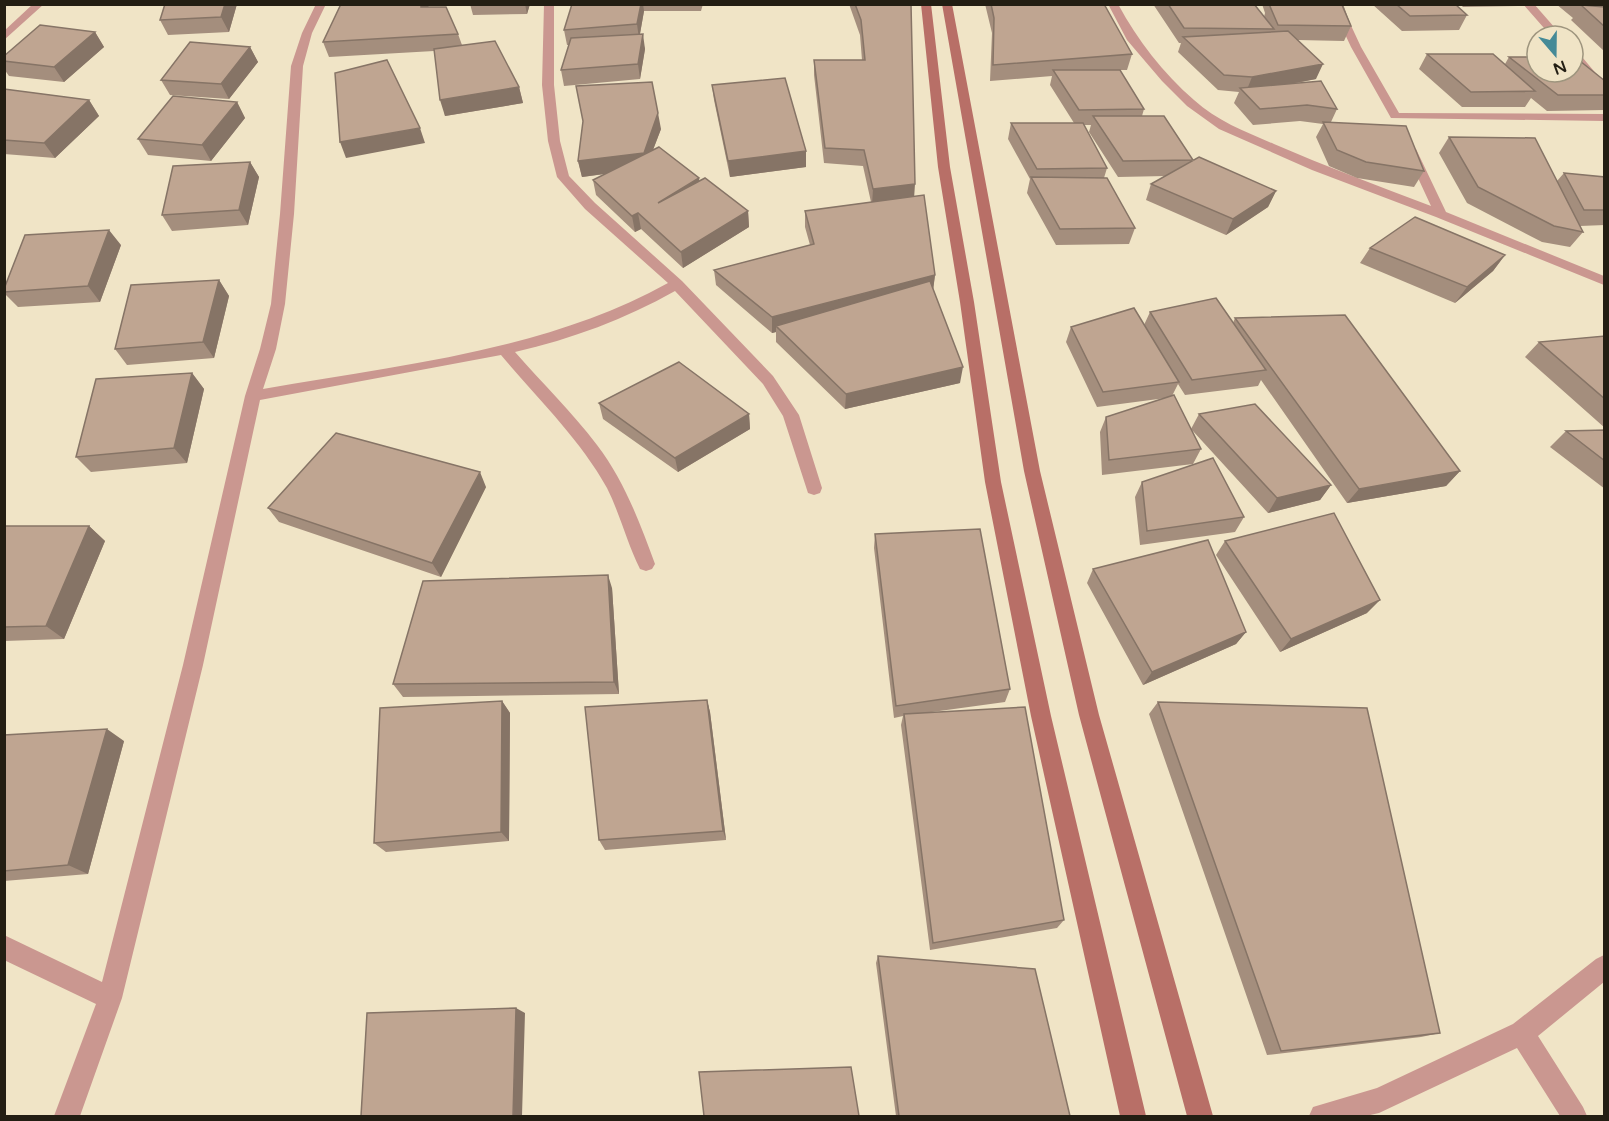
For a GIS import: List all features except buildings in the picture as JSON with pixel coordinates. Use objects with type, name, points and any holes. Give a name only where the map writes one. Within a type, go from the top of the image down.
[{"type":"main road","points":[[926,4],[936,77],[944,167],[967,302],[993,482],[1041,716],[1133,1116]]},
{"type":"main road","points":[[947,4],[1032,471],[1089,715],[1200,1116]]},
{"type":"street","points":[[4,38],[39,4]]},
{"type":"street","points":[[67,1116],[110,998],[193,665],[253,396],[278,304],[294,136],[297,66],[307,33],[321,4]]},
{"type":"street","points":[[549,4],[548,85],[554,141],[563,177],[590,206],[677,284],[768,380],[791,415],[814,488]]},
{"type":"street","points":[[1113,4],[1131,38],[1166,79],[1191,105],[1223,126],[1316,167],[1442,214],[1605,281]]},
{"type":"street","points":[[1336,4],[1442,214]]},
{"type":"street","points":[[1528,4],[1546,24]]},
{"type":"street","points":[[1585,66],[1605,89]]},
{"type":"street","points":[[1399,125],[1605,118]]},
{"type":"street","points":[[253,396],[506,351],[580,330],[646,303],[677,284]]},
{"type":"street","points":[[506,351],[592,450],[614,486],[631,522],[646,564]]},
{"type":"street","points":[[4,947],[110,998]]},
{"type":"street","points":[[1322,1116],[1379,1100],[1522,1033],[1605,967]]},
{"type":"street","points":[[1522,1033],[1574,1116]]}]
